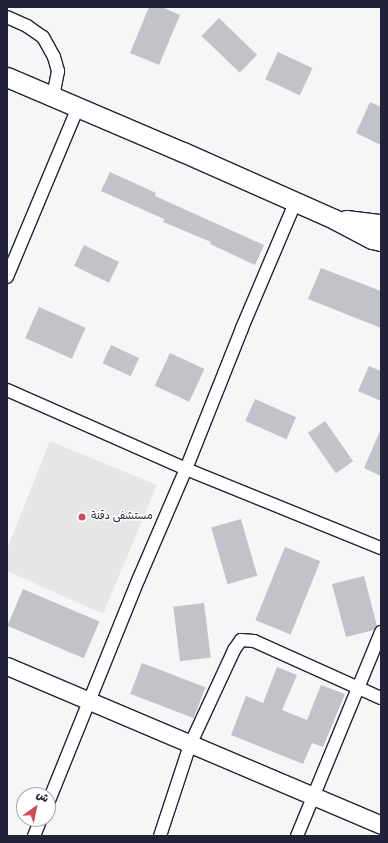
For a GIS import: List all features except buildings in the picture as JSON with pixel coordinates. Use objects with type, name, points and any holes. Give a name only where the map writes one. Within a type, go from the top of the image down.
[{"type":"main road","points":[[7,77],[296,201],[334,219],[379,237]]},
{"type":"street","points":[[7,17],[27,26],[43,37],[54,57],[58,71],[53,96]]},
{"type":"street","points":[[7,277],[10,259],[78,107]]},
{"type":"street","points":[[55,787],[139,578],[186,469],[242,328],[296,201]]},
{"type":"street","points":[[7,390],[186,469],[381,548]]},
{"type":"street","points":[[297,836],[359,689],[381,632]]},
{"type":"street","points":[[160,836],[190,745],[234,650],[241,640],[254,641],[381,698]]},
{"type":"street","points":[[7,666],[381,825]]},
{"type":"shaded area","name":"مستشفى دقنة","points":[[50,441],[157,485],[103,614],[7,571],[7,549]]},
{"type":"place","name":"مستشفى دقنة","points":[[82,517]]}]
